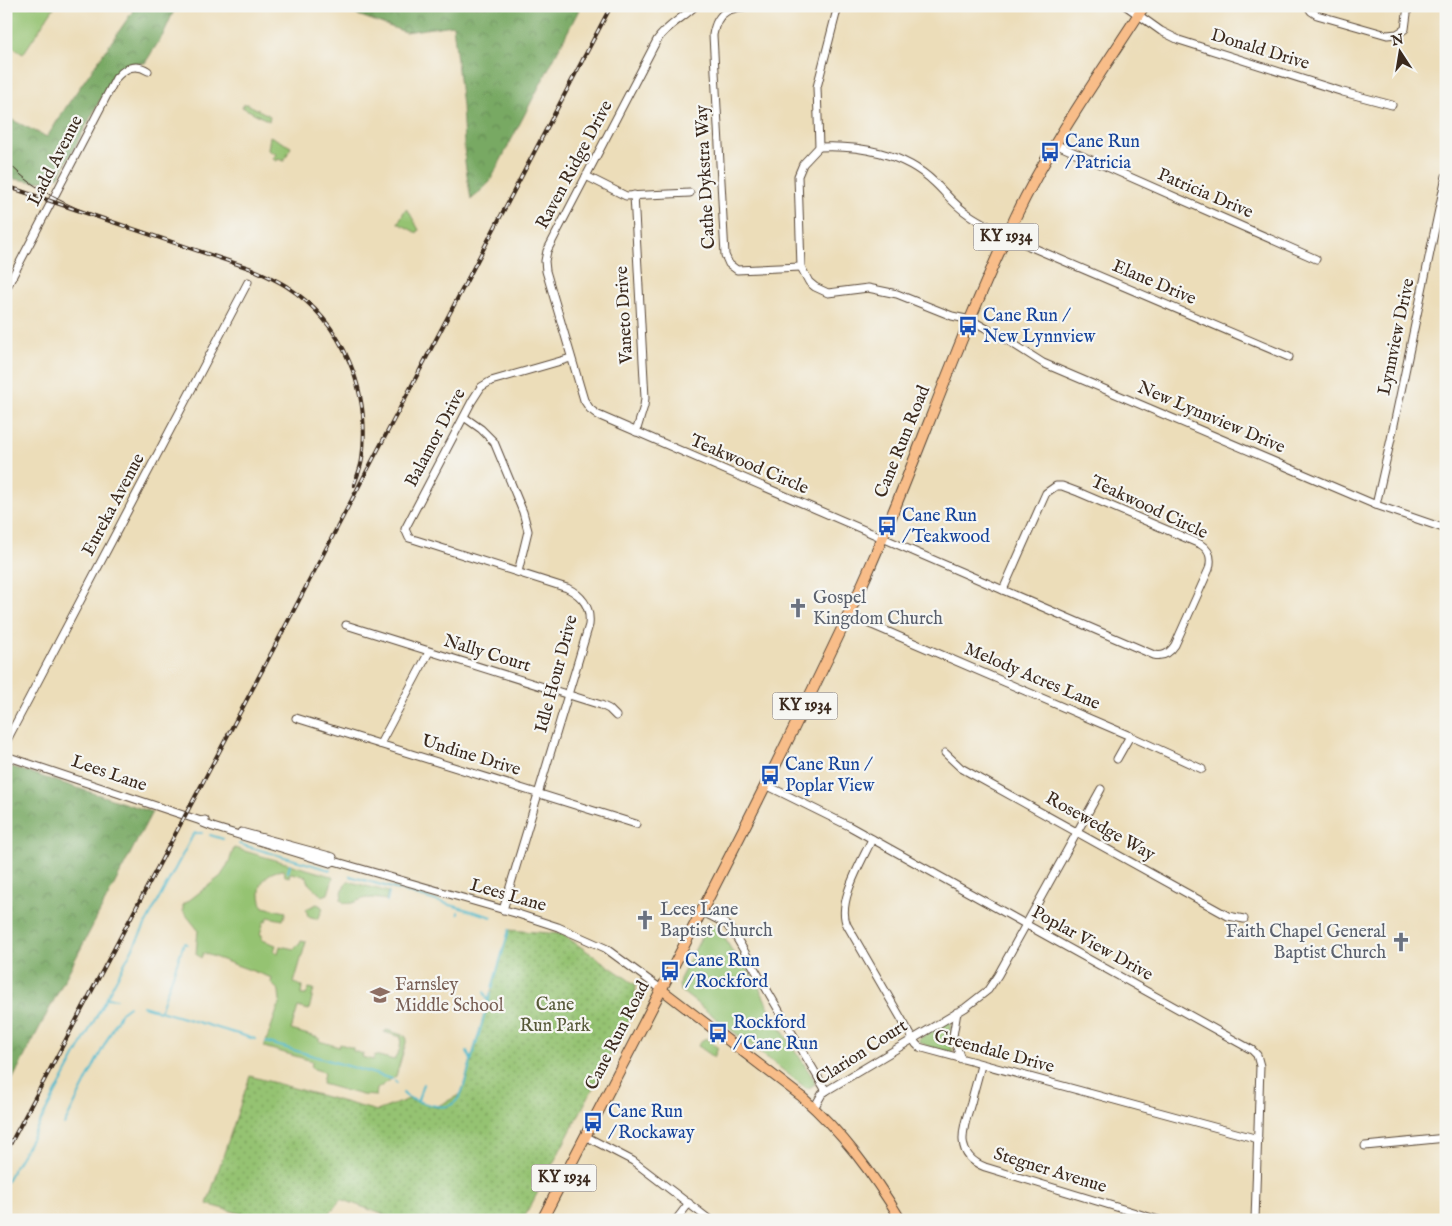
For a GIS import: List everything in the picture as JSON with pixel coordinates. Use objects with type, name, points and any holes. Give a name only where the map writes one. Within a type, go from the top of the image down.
[{"type":"highway","name":"Cane Run Road","points":[[542,1220],[766,785],[849,615],[971,320],[1024,200],[1055,144],[1141,11]]},
{"type":"main road","points":[[660,989],[814,1108],[837,1130],[862,1160],[901,1220]]},
{"type":"street","name":"Raven Ridge Drive","points":[[571,358],[546,271],[545,258],[657,40],[669,26],[695,6]]},
{"type":"street","name":"Cathe Dykstra Way","points":[[774,6],[768,8],[756,6],[740,7],[728,10],[716,21],[712,35],[725,255],[729,264],[737,270],[801,267]]},
{"type":"street","points":[[819,148],[817,87],[838,6]]},
{"type":"street","name":"Donald Drive","points":[[1126,6],[1141,11],[1161,31],[1179,40],[1333,89],[1392,105]]},
{"type":"street","points":[[1308,6],[1317,15],[1387,35],[1397,34],[1404,29],[1408,6]]},
{"type":"street","name":"Ladd Avenue","points":[[6,289],[116,78],[131,67],[142,68],[148,71]]},
{"type":"street","name":"Patricia Drive","points":[[1055,144],[1316,259]]},
{"type":"street","points":[[801,267],[798,176],[803,164],[819,148],[856,148],[876,151],[914,167],[934,182],[954,204],[969,215],[1007,236]]},
{"type":"street","points":[[586,176],[626,196],[690,193]]},
{"type":"street","name":"Lynnview Drive","points":[[1376,505],[1446,176]]},
{"type":"street","name":"Vaneto Drive","points":[[634,195],[645,398],[636,432]]},
{"type":"street","name":"Elane Drive","points":[[1007,236],[1289,357]]},
{"type":"street","name":"New Lynnview Drive","points":[[801,267],[809,282],[821,291],[835,293],[868,288],[880,290],[897,294],[952,316],[971,320],[1043,363],[1376,505],[1446,529]]},
{"type":"street","name":"Eureka Avenue","points":[[6,742],[248,282]]},
{"type":"street","name":"Balamor Drive","points":[[407,534],[405,529],[407,524],[476,394],[487,383],[571,358]]},
{"type":"street","name":"Teakwood Circle","points":[[571,358],[580,391],[590,409],[598,415],[881,538],[1154,655],[1164,655],[1172,650],[1211,560],[1208,551],[1200,544],[1078,492],[1062,486],[1056,486],[1046,493],[1003,590]]},
{"type":"street","points":[[464,417],[494,442],[523,512],[528,531],[518,572]]},
{"type":"street","name":"Idle Hour Drive","points":[[407,534],[409,538],[567,588],[579,595],[587,607],[590,617],[503,910]]},
{"type":"street","name":"Melody Acres Lane","points":[[849,615],[1202,769]]},
{"type":"street","name":"Nally Court","points":[[346,626],[601,705],[609,709],[616,716]]},
{"type":"street","points":[[380,744],[429,652]]},
{"type":"street","name":"Undine Drive","points":[[296,718],[636,824]]},
{"type":"street","points":[[1116,760],[1130,736]]},
{"type":"street","name":"Rosewedge Way","points":[[945,753],[960,768],[1228,916],[1244,919]]},
{"type":"street","name":"Lees Lane","points":[[6,756],[283,850],[330,863],[334,861],[558,927],[604,948],[660,989]]},
{"type":"street","name":"Poplar View Drive","points":[[766,785],[872,839],[1252,1050],[1257,1055],[1260,1066],[1255,1220]]},
{"type":"street","name":"Clarion Court","points":[[814,1108],[822,1094],[826,1091],[958,1012],[988,990],[1101,789]]},
{"type":"street","name":"Greendale Drive","points":[[872,839],[848,893],[844,916],[847,925],[919,1047],[1258,1139]]},
{"type":"street","points":[[701,911],[726,924],[736,937],[826,1091]]},
{"type":"street","points":[[958,1012],[953,1036],[961,1059]]},
{"type":"street","name":"Stegner Avenue","points":[[981,1065],[963,1130],[964,1147],[973,1161],[985,1167],[1159,1220]]},
{"type":"street","points":[[585,1136],[632,1161],[710,1220]]},
{"type":"street","points":[[1365,1146],[1446,1138]]},
{"type":"street","points":[[676,1220],[689,1203]]},
{"type":"green space","points":[[6,6],[55,6],[23,54],[6,43]]},
{"type":"green space","points":[[127,6],[176,6],[163,35],[145,63],[128,63],[114,74],[59,176],[37,182],[6,178],[6,148],[9,143],[6,140],[6,117],[47,137],[133,11]]},
{"type":"green space","points":[[333,6],[581,6],[489,183],[471,200],[465,162],[462,106],[453,25],[405,32]]},
{"type":"green space","points":[[244,104],[270,116],[269,121],[242,107]]},
{"type":"green space","points":[[270,136],[291,147],[284,161],[273,159],[276,154],[268,150]]},
{"type":"green space","points":[[405,210],[408,210],[419,230],[417,233],[398,223]]},
{"type":"green space","points":[[6,765],[152,812],[6,1092]]},
{"type":"green space","points":[[234,848],[333,878],[328,894],[322,896],[309,884],[307,877],[292,873],[289,874],[290,877],[285,876],[284,870],[277,871],[266,877],[260,893],[263,907],[286,912],[283,920],[268,917],[264,921],[260,934],[262,935],[262,940],[276,945],[274,951],[278,953],[280,946],[294,949],[301,941],[306,942],[294,983],[302,986],[301,995],[306,995],[309,988],[314,989],[309,1010],[298,1007],[291,1030],[319,1038],[319,1041],[339,1047],[340,1044],[353,1048],[353,1051],[363,1054],[362,1057],[373,1060],[375,1055],[394,1060],[400,1049],[401,1037],[384,1032],[387,1030],[405,1036],[407,1039],[396,1076],[377,1089],[376,1096],[362,1095],[322,1084],[324,1072],[311,1068],[312,1061],[264,1047],[280,1002],[279,991],[271,983],[272,978],[203,953],[201,958],[196,954],[198,930],[183,911],[183,905],[221,876]]},
{"type":"green space","points":[[348,881],[388,892],[386,900],[365,898],[350,903],[344,902],[341,900],[344,887]]},
{"type":"green space","points":[[317,904],[323,909],[318,919],[308,916],[306,909]]},
{"type":"green space","points":[[712,924],[719,928],[735,956],[739,957],[757,983],[774,1018],[813,1078],[815,1084],[809,1088],[806,1088],[681,991],[679,986],[680,979],[707,926]]},
{"type":"green space","name":"Cane Run Park","points":[[509,930],[562,934],[636,985],[635,1009],[523,1220],[398,1220],[341,1199],[324,1220],[263,1220],[207,1204],[250,1076],[377,1111],[409,1099],[436,1107],[461,1094]]},
{"type":"green space","points":[[948,1021],[951,1023],[949,1036],[953,1053],[927,1046],[919,1041],[919,1039]]},
{"type":"green space","points":[[706,1038],[718,1048],[714,1057],[698,1046]]},
{"type":"waterway","points":[[6,1182],[30,1141],[192,837],[195,833],[202,833]]},
{"type":"waterway","points":[[210,835],[223,839]]},
{"type":"waterway","points":[[239,844],[330,870]]},
{"type":"waterway","points":[[288,872],[290,864]]},
{"type":"waterway","points":[[350,876],[492,917]]},
{"type":"waterway","points":[[387,901],[389,892]]},
{"type":"waterway","points":[[492,988],[509,930]]},
{"type":"waterway","points":[[160,1011],[184,943],[187,944]]},
{"type":"waterway","points":[[484,992],[488,1001]]},
{"type":"waterway","points":[[403,1093],[411,1099],[434,1106],[446,1106],[456,1102],[463,1089],[491,992]]},
{"type":"waterway","points":[[107,998],[117,999]]},
{"type":"waterway","points":[[64,1125],[121,1012],[129,1006]]},
{"type":"waterway","points":[[143,1006],[255,1039]]},
{"type":"waterway","points":[[266,1042],[392,1079]]},
{"type":"waterway","points":[[467,1051],[471,1060]]},
{"type":"waterway","points":[[418,1100],[423,1084]]},
{"type":"tram line","points":[[6,160],[25,179],[47,193],[95,216]]},
{"type":"railway","points":[[6,1152],[244,705],[611,6]]},
{"type":"railway","points":[[6,186],[252,269],[282,283],[306,301],[324,319],[338,339],[349,361],[357,385],[362,409],[364,434],[360,469],[354,485]]},
{"type":"place","name":"Cane Run / Patricia","points":[[1050,152]]},
{"type":"place","name":"Cane Run / New Lynnview","points":[[968,326]]},
{"type":"place","name":"Cane Run / Teakwood","points":[[887,526]]},
{"type":"place","name":"Gospel Kingdom Church","points":[[798,608]]},
{"type":"place","name":"Cane Run / Poplar View","points":[[770,775]]},
{"type":"place","name":"Lees Lane Baptist Church","points":[[645,920]]},
{"type":"place","name":"Faith Chapel General Baptist Church","points":[[1401,942]]},
{"type":"place","name":"Cane Run / Rockford","points":[[670,971]]},
{"type":"place","name":"Farnsley Middle School","points":[[380,995]]},
{"type":"place","name":"Rockford / Cane Run","points":[[718,1033]]},
{"type":"place","name":"Cane Run / Rockaway","points":[[593,1122]]}]
